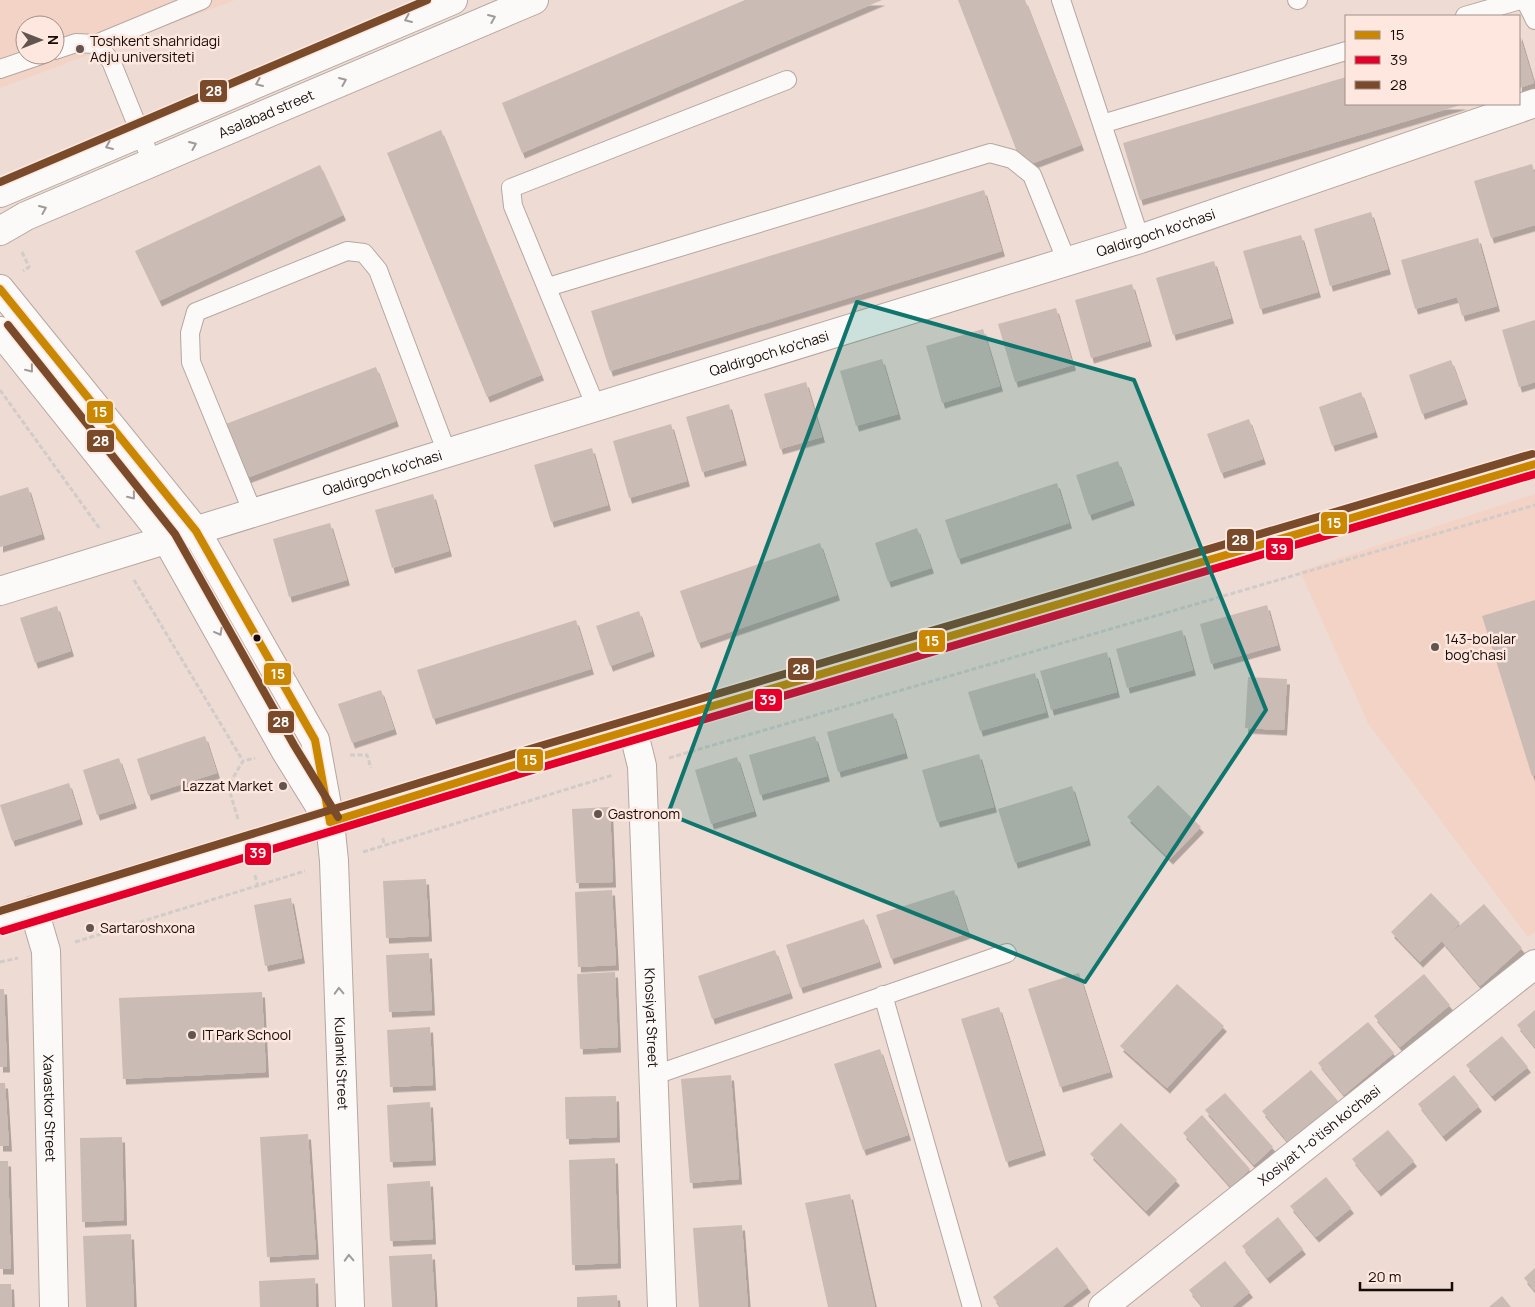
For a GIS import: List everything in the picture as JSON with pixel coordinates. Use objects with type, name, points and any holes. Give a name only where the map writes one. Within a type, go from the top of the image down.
[{"type":"main road","points":[[0,193],[453,0]]},
{"type":"main road","name":"Asalabad street","points":[[9,238],[26,216],[534,0]]},
{"type":"main road","name":"Qaldirgoch ko'chasi","points":[[0,591],[1068,262],[1535,103]]},
{"type":"main road","name":"Kulamki Street","points":[[9,282],[196,531],[315,740],[330,822],[334,861],[350,1307]]},
{"type":"main road","points":[[0,331],[167,540],[285,750],[330,822]]},
{"type":"main road","points":[[0,921],[632,730],[1535,464]]},
{"type":"main road","name":"Khosiyat Street","points":[[632,730],[642,766],[655,1075],[662,1307]]},
{"type":"main road","name":"Xavastkor Street","points":[[34,910],[46,951],[54,1307]]},
{"type":"main road","name":"Xosiyat 1-o'tish ko'chasi","points":[[1104,1307],[1535,964]]},
{"type":"lane","points":[[65,47],[76,43],[96,44],[202,0]]},
{"type":"lane","points":[[1061,0],[1140,239]]},
{"type":"lane","points":[[1468,15],[1520,0]]},
{"type":"lane","points":[[1525,0],[1535,20]]},
{"type":"lane","points":[[96,44],[111,61],[152,162]]},
{"type":"lane","points":[[1102,124],[1345,52]]},
{"type":"lane","points":[[0,69],[15,64]]},
{"type":"lane","points":[[596,407],[513,206],[511,188],[787,80]]},
{"type":"lane","points":[[548,287],[990,154],[1012,158],[1032,175],[1068,262]]},
{"type":"lane","points":[[253,513],[191,362],[190,333],[196,312],[347,251],[364,253],[378,270],[447,453]]},
{"type":"lane","points":[[655,1075],[1007,953]]},
{"type":"lane","points":[[883,995],[972,1307]]},
{"type":"path","points":[[9,238],[29,267],[9,282]]},
{"type":"path","points":[[0,962],[46,951],[258,887],[384,845],[642,766],[1535,506]]},
{"type":"path","points":[[346,748],[351,756],[367,755],[371,768]]},
{"type":"path","points":[[234,807],[228,786],[243,760],[258,758]]},
{"type":"path","points":[[384,838],[384,845]]},
{"type":"highlighted area","points":[[857,302],[1134,380],[1266,710],[1085,982],[668,814]]},
{"type":"shaded area","name":"Toshkent shahridagi Adju universiteti","points":[[0,0],[235,0],[65,64],[65,15],[15,15],[15,65],[61,65],[0,88]]},
{"type":"shaded area","name":"143-bolalar bog'chasi","points":[[1535,494],[1535,932],[1528,937],[1368,723],[1300,571]]},
{"type":"building","points":[[745,0],[882,0],[522,153],[502,103]]},
{"type":"building","points":[[958,0],[1025,0],[1081,145],[1023,167]]},
{"type":"building","points":[[1520,36],[1534,83],[1520,88]]},
{"type":"building","points":[[1345,77],[1345,105],[1461,105],[1140,200],[1123,143]]},
{"type":"building","points":[[441,130],[541,375],[487,397],[387,153]]},
{"type":"building","points":[[1532,164],[1535,175],[1535,225],[1491,238],[1474,181]]},
{"type":"building","points":[[320,165],[343,215],[159,301],[135,251]]},
{"type":"building","points":[[984,190],[1002,251],[610,371],[591,311]]},
{"type":"building","points":[[1371,212],[1388,269],[1330,286],[1314,229]]},
{"type":"building","points":[[1301,235],[1318,292],[1260,309],[1243,251]]},
{"type":"building","points":[[1478,238],[1497,306],[1462,316],[1457,297],[1415,309],[1401,260]]},
{"type":"building","points":[[1214,261],[1231,318],[1173,335],[1156,278]]},
{"type":"building","points":[[1132,284],[1149,341],[1091,358],[1075,300]]},
{"type":"building","points":[[1056,308],[1073,365],[1015,382],[998,324]]},
{"type":"building","points":[[1535,320],[1535,382],[1519,387],[1502,330]]},
{"type":"building","points":[[983,329],[1000,386],[942,403],[926,346]]},
{"type":"building","points":[[882,359],[898,414],[856,426],[840,371]]},
{"type":"building","points":[[1451,360],[1465,399],[1422,414],[1409,375]]},
{"type":"building","points":[[376,367],[396,421],[244,479],[223,425]]},
{"type":"building","points":[[806,382],[822,437],[780,449],[764,394]]},
{"type":"building","points":[[1361,392],[1375,432],[1332,446],[1319,407]]},
{"type":"building","points":[[729,404],[744,460],[702,472],[686,417]]},
{"type":"building","points":[[1249,419],[1263,459],[1221,473],[1207,434]]},
{"type":"building","points":[[671,424],[687,481],[629,498],[613,441]]},
{"type":"building","points":[[592,448],[608,505],[551,522],[534,465]]},
{"type":"building","points":[[1118,461],[1132,500],[1089,515],[1076,475]]},
{"type":"building","points":[[1057,483],[1069,523],[958,559],[945,520]]},
{"type":"building","points":[[28,487],[42,534],[0,547],[0,496]]},
{"type":"building","points":[[433,494],[449,551],[392,568],[375,510]]},
{"type":"building","points":[[330,523],[347,580],[289,597],[273,539]]},
{"type":"building","points":[[917,528],[931,568],[888,582],[875,543]]},
{"type":"building","points":[[820,543],[837,595],[698,643],[680,591]]},
{"type":"building","points":[[1535,600],[1535,775],[1532,776],[1482,616]]},
{"type":"building","points":[[1267,605],[1278,645],[1211,664],[1200,624]]},
{"type":"building","points":[[57,606],[71,651],[35,663],[20,618]]},
{"type":"building","points":[[639,611],[652,651],[610,666],[596,626]]},
{"type":"building","points":[[576,620],[591,669],[433,719],[417,670]]},
{"type":"building","points":[[1182,630],[1193,670],[1127,688],[1116,649]]},
{"type":"building","points":[[1107,652],[1117,692],[1051,710],[1040,671]]},
{"type":"building","points":[[1035,673],[1046,712],[980,731],[968,692]]},
{"type":"building","points":[[1248,677],[1287,679],[1284,730],[1245,728]]},
{"type":"building","points":[[381,690],[394,729],[352,743],[338,704]]},
{"type":"building","points":[[893,713],[905,753],[838,772],[827,732]]},
{"type":"building","points":[[205,736],[217,773],[148,795],[137,759]]},
{"type":"building","points":[[815,736],[827,776],[760,795],[749,755]]},
{"type":"building","points":[[979,754],[994,807],[937,822],[922,770]]},
{"type":"building","points":[[737,757],[754,811],[711,824],[695,770]]},
{"type":"building","points":[[119,758],[134,803],[97,815],[83,770]]},
{"type":"building","points":[[69,783],[80,819],[12,841],[0,805]]},
{"type":"building","points":[[1158,785],[1201,827],[1170,859],[1127,817]]},
{"type":"building","points":[[1072,786],[1088,840],[1015,863],[998,809]]},
{"type":"building","points":[[610,807],[613,882],[576,883],[572,809]]},
{"type":"building","points":[[426,879],[429,936],[386,938],[383,881]]},
{"type":"building","points":[[612,890],[616,965],[578,967],[575,892]]},
{"type":"building","points":[[954,890],[968,933],[891,959],[876,915]]},
{"type":"building","points":[[1431,893],[1460,923],[1420,962],[1391,932]]},
{"type":"building","points":[[291,898],[302,958],[265,966],[254,905]]},
{"type":"building","points":[[1484,904],[1522,948],[1480,986],[1442,941]]},
{"type":"building","points":[[864,919],[879,962],[800,988],[786,945]]},
{"type":"building","points":[[775,950],[790,993],[712,1019],[698,976]]},
{"type":"building","points":[[429,953],[432,1010],[389,1012],[386,955]]},
{"type":"building","points":[[615,972],[618,1047],[580,1049],[577,974]]},
{"type":"building","points":[[1079,973],[1110,1072],[1060,1087],[1028,989]]},
{"type":"building","points":[[1424,974],[1450,1005],[1400,1047],[1374,1016]]},
{"type":"building","points":[[1177,984],[1224,1026],[1167,1088],[1120,1046]]},
{"type":"building","points":[[0,989],[4,989],[7,1067],[0,1067]]},
{"type":"building","name":"IT Park School","points":[[262,992],[266,1072],[123,1079],[119,998]]},
{"type":"building","points":[[999,1007],[1043,1150],[1006,1162],[961,1019]]},
{"type":"building","points":[[1535,1010],[1535,1047],[1517,1025]]},
{"type":"building","points":[[1368,1022],[1394,1053],[1344,1095],[1318,1063]]},
{"type":"building","points":[[430,1027],[433,1085],[390,1087],[387,1030]]},
{"type":"building","points":[[1502,1036],[1528,1067],[1492,1096],[1466,1065]]},
{"type":"building","points":[[880,1049],[908,1135],[863,1150],[834,1064]]},
{"type":"building","points":[[1311,1070],[1338,1101],[1288,1142],[1262,1111]]},
{"type":"building","points":[[731,1075],[739,1179],[690,1183],[681,1079]]},
{"type":"building","points":[[1454,1075],[1479,1106],[1443,1136],[1418,1104]]},
{"type":"building","points":[[0,1083],[5,1083],[9,1146],[0,1146]]},
{"type":"building","points":[[1225,1093],[1273,1147],[1254,1165],[1205,1110]]},
{"type":"building","points":[[616,1096],[617,1137],[566,1139],[565,1097]]},
{"type":"building","points":[[430,1102],[433,1160],[390,1162],[387,1105]]},
{"type":"building","points":[[1202,1115],[1250,1169],[1231,1187],[1183,1133]]},
{"type":"building","points":[[1121,1123],[1177,1180],[1146,1211],[1090,1154]]},
{"type":"building","points":[[1388,1130],[1414,1161],[1378,1191],[1352,1159]]},
{"type":"building","points":[[308,1134],[316,1254],[267,1257],[260,1137]]},
{"type":"building","points":[[122,1137],[124,1220],[82,1222],[80,1138]]},
{"type":"building","points":[[615,1158],[618,1263],[572,1265],[569,1160]]},
{"type":"building","points":[[0,1161],[8,1161],[11,1269],[0,1269]]},
{"type":"building","points":[[1326,1177],[1351,1208],[1316,1237],[1290,1206]]},
{"type":"building","points":[[430,1181],[433,1239],[390,1241],[387,1184]]},
{"type":"building","points":[[850,1194],[875,1307],[828,1307],[805,1203]]},
{"type":"building","points":[[1278,1217],[1303,1249],[1267,1278],[1242,1246]]},
{"type":"building","points":[[742,1225],[748,1307],[699,1307],[693,1228]]},
{"type":"building","points":[[131,1234],[134,1307],[86,1307],[83,1236]]},
{"type":"building","points":[[1057,1247],[1088,1287],[1062,1307],[1001,1307],[993,1297]]},
{"type":"building","points":[[432,1254],[435,1307],[392,1307],[389,1256]]},
{"type":"building","points":[[1225,1261],[1250,1292],[1232,1307],[1203,1307],[1189,1290]]},
{"type":"building","points":[[1535,1268],[1535,1291],[1524,1278]]},
{"type":"building","points":[[315,1278],[316,1307],[260,1307],[259,1281]]},
{"type":"building","points":[[0,1284],[11,1284],[12,1307],[0,1307]]},
{"type":"building","points":[[617,1295],[618,1307],[577,1307],[577,1297]]},
{"type":"building","points":[[1502,1296],[1511,1307],[1489,1307]]},
{"type":"transit line","name":"28","points":[[0,182],[427,0]]},
{"type":"transit line","name":"15","points":[[0,289],[196,531],[315,740],[330,822]]},
{"type":"transit line","name":"28","points":[[8,325],[175,534],[294,745],[338,817]]},
{"type":"transit line","name":"28","points":[[0,911],[540,746],[1532,454]]},
{"type":"transit line","name":"15","points":[[330,822],[543,756],[1535,464]]},
{"type":"transit line","name":"39","points":[[3,931],[546,766],[1535,474]]},
{"type":"place","name":"Toshkent shahridagi Adju universiteti","points":[[80,49]]},
{"type":"place","name":"143-bolalar bog'chasi","points":[[1435,647]]},
{"type":"place","name":"Lazzat Market","points":[[283,786]]},
{"type":"place","name":"Gastronom","points":[[598,814]]},
{"type":"place","name":"Sartaroshxona","points":[[90,928]]},
{"type":"place","name":"IT Park School","points":[[192,1035]]}]
